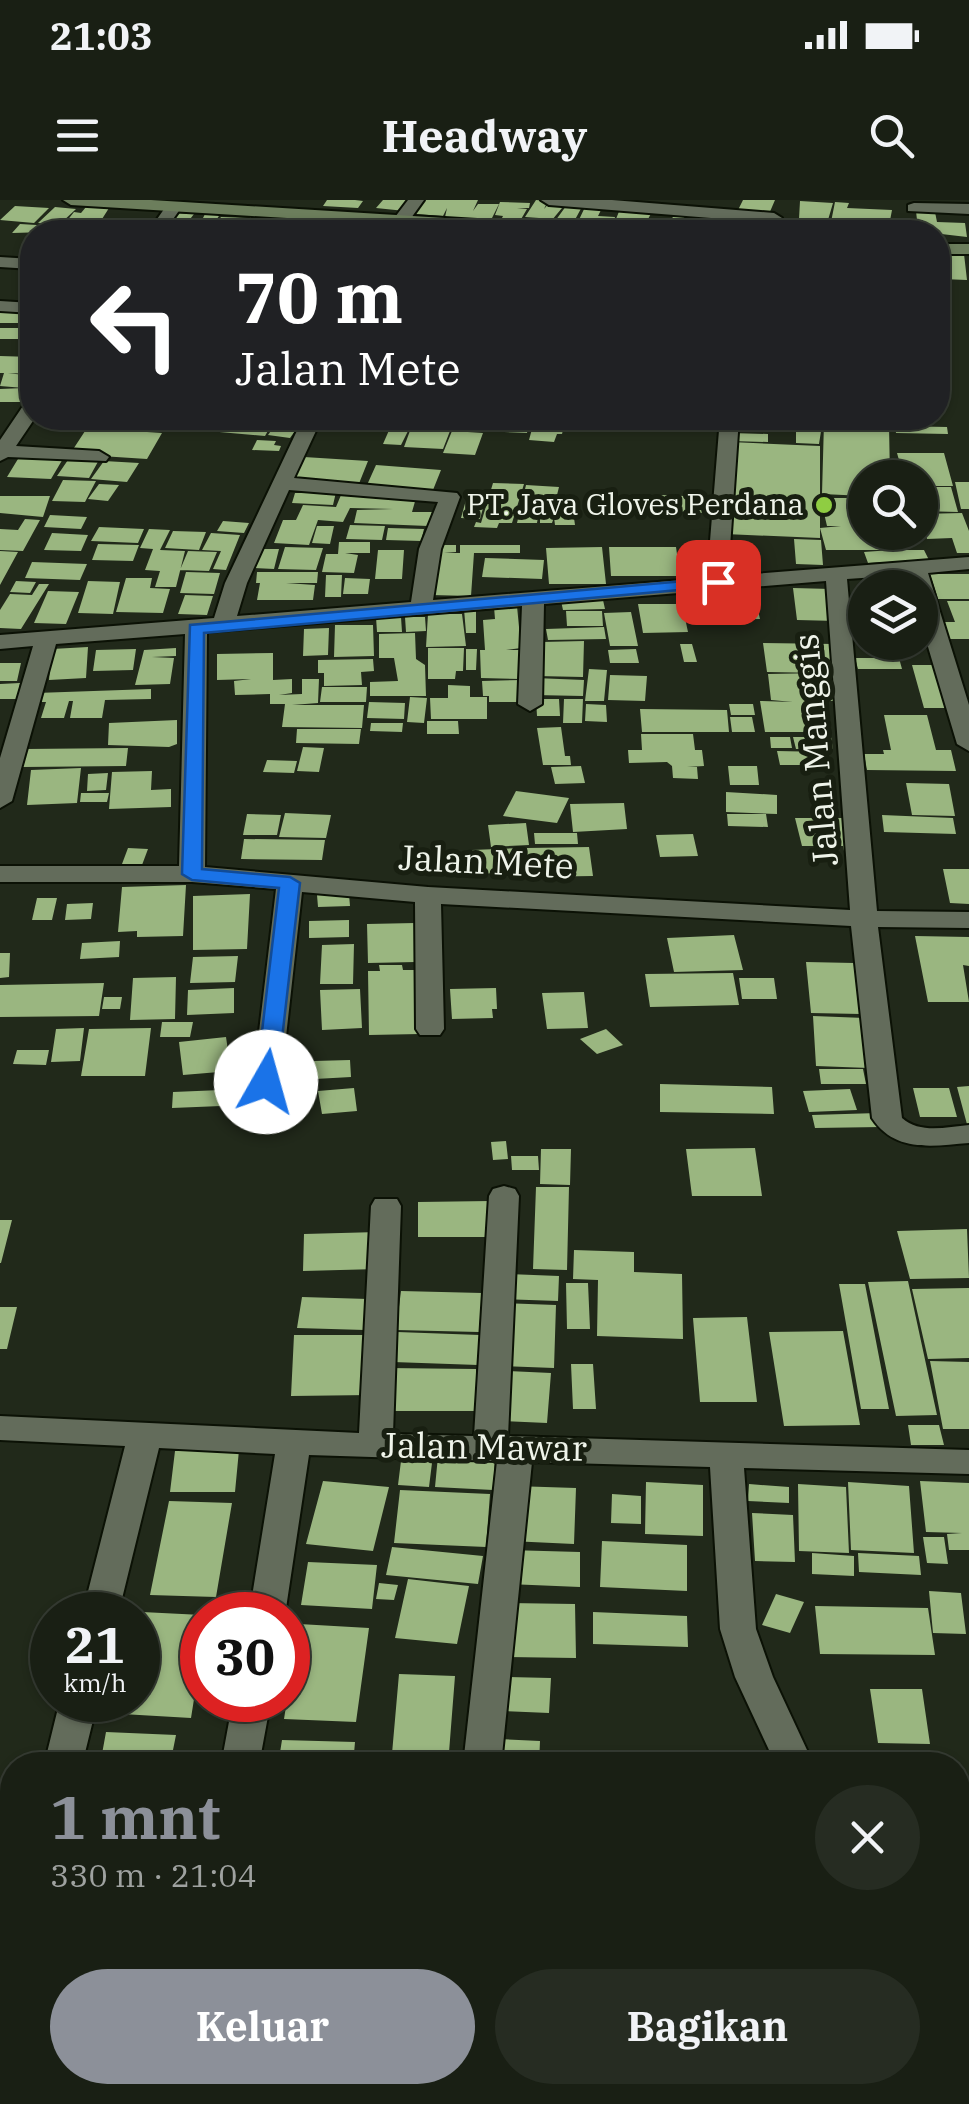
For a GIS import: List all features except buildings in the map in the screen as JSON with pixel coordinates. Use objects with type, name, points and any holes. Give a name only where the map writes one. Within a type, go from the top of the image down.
[{"type":"street","points":[[71,200],[175,206],[212,204],[362,220]]},
{"type":"street","points":[[548,200],[774,217]]},
{"type":"street","points":[[913,204],[969,209]]},
{"type":"street","points":[[165,220],[175,206]]},
{"type":"street","points":[[18,418],[1,453],[100,456]]},
{"type":"street","points":[[222,625],[236,583],[306,430]]},
{"type":"street","points":[[718,582],[728,430]]},
{"type":"street","points":[[280,483],[450,497],[430,549],[421,608]]},
{"type":"street","points":[[0,642],[969,563]]},
{"type":"street","points":[[916,568],[969,744]]},
{"type":"street","name":"Jalan Manggis","points":[[836,574],[864,919],[887,1118],[892,1129],[903,1135],[969,1134]]},
{"type":"street","points":[[530,704],[534,601]]},
{"type":"street","points":[[192,874],[196,628]]},
{"type":"street","points":[[0,801],[46,638]]},
{"type":"street","name":"Jalan Mete","points":[[0,874],[192,874],[428,895],[864,919],[969,920]]},
{"type":"street","points":[[266,1082],[290,883]]},
{"type":"street","points":[[428,895],[430,1029]]},
{"type":"street","points":[[483,1752],[503,1446],[504,1196]]},
{"type":"street","points":[[376,1444],[386,1206]]},
{"type":"street","name":"Jalan Mawar","points":[[0,1428],[294,1443],[969,1462]]},
{"type":"street","points":[[106,1592],[145,1436]]},
{"type":"street","points":[[270,1592],[294,1443]]},
{"type":"street","points":[[726,1453],[738,1629],[754,1677],[790,1752]]},
{"type":"street","points":[[66,1752],[74,1722]]},
{"type":"street","points":[[242,1752],[248,1722]]},
{"type":"place","name":"PT. Java Gloves Perdana","points":[[824,505]]},
{"type":"route","points":[[266,1082],[290,883],[192,874],[196,628],[718,582]]}]
